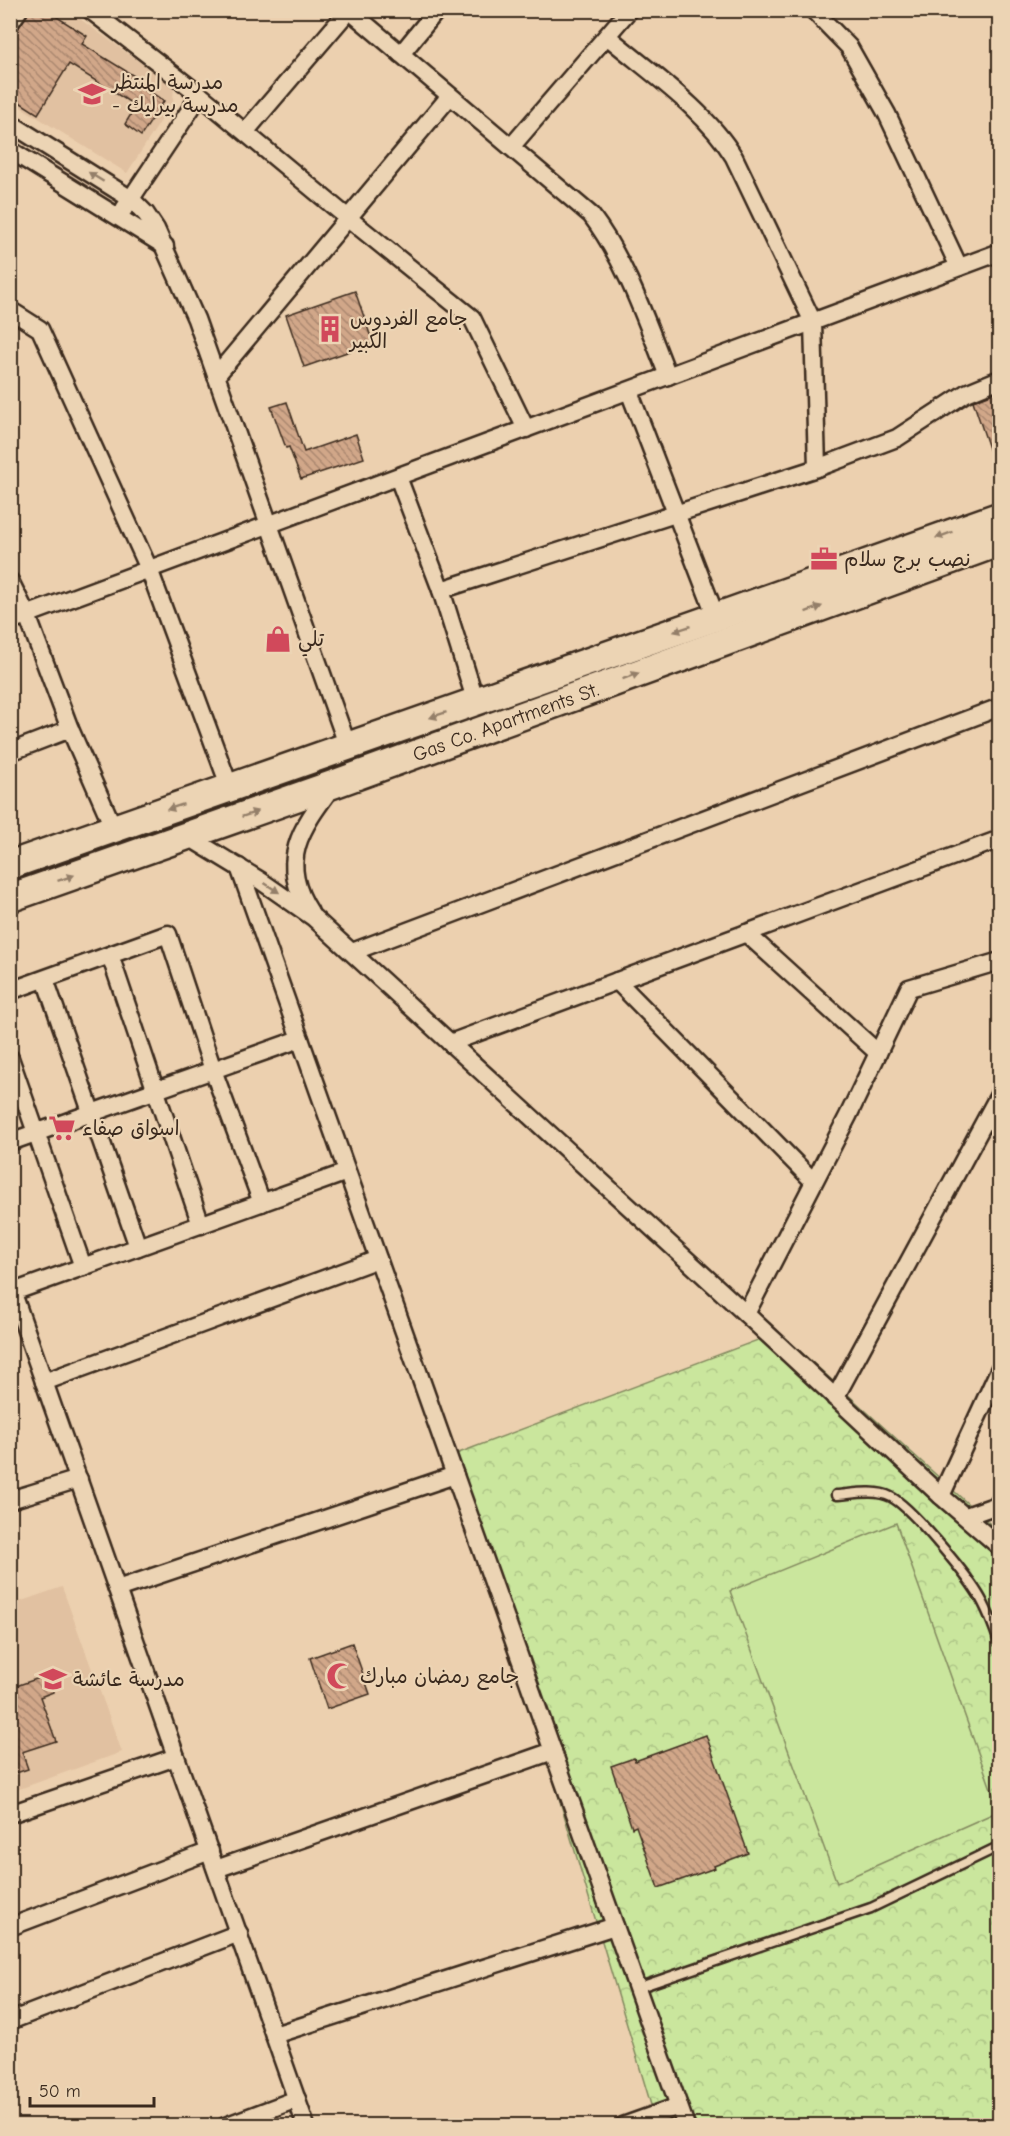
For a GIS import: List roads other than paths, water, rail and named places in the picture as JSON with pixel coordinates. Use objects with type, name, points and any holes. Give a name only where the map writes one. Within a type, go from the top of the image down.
[{"type":"main road","name":"Gas Co. Apartments St.","points":[[10,865],[999,516]]},
{"type":"main road","name":"Gas Co. Apartments St.","points":[[10,898],[334,784],[999,542]]},
{"type":"main road","points":[[561,672],[570,698]]},
{"type":"street","points":[[10,23],[19,10]]},
{"type":"street","points":[[90,10],[200,95],[472,318],[526,429]]},
{"type":"street","points":[[245,132],[349,10],[591,215],[608,237],[627,273],[668,376]]},
{"type":"street","points":[[401,54],[437,10]]},
{"type":"street","points":[[511,147],[628,10]]},
{"type":"street","points":[[813,10],[849,47],[860,66],[887,114],[959,267]]},
{"type":"street","points":[[607,36],[691,107],[724,140],[734,157],[813,322],[817,468]]},
{"type":"street","points":[[119,216],[200,95]]},
{"type":"street","points":[[216,376],[450,96]]},
{"type":"street","points":[[10,123],[131,199],[146,214],[166,247],[196,319],[348,747]]},
{"type":"street","points":[[10,150],[166,247]]},
{"type":"street","points":[[10,621],[999,252]]},
{"type":"street","points":[[10,310],[40,330],[149,569],[230,788]]},
{"type":"street","points":[[441,590],[817,468],[897,438],[966,393],[999,379]]},
{"type":"street","points":[[629,391],[716,617]]},
{"type":"street","points":[[398,477],[441,590],[476,702]]},
{"type":"street","points":[[10,581],[27,615],[70,729],[114,829]]},
{"type":"street","points":[[352,952],[999,707]]},
{"type":"street","points":[[10,752],[70,729]]},
{"type":"street","points":[[314,918],[296,883],[297,843],[306,822],[334,784]]},
{"type":"street","points":[[187,836],[239,867],[314,918],[999,1547]]},
{"type":"street","points":[[450,1043],[999,839]]},
{"type":"street","points":[[239,867],[686,2126]]},
{"type":"street","points":[[746,933],[878,1053]]},
{"type":"street","points":[[10,991],[168,934],[213,1070],[262,1203]]},
{"type":"street","points":[[110,955],[201,1225]]},
{"type":"street","points":[[746,1314],[848,1116],[909,988],[999,961]]},
{"type":"street","points":[[45,979],[138,1247]]},
{"type":"street","points":[[617,981],[813,1181]]},
{"type":"street","points":[[10,1142],[300,1039]]},
{"type":"street","points":[[10,1058],[83,1267]]},
{"type":"street","points":[[835,1398],[999,1093]]},
{"type":"street","points":[[306,2126],[12,1289],[83,1267],[347,1172]]},
{"type":"street","points":[[44,1382],[378,1259]]},
{"type":"street","points":[[941,1496],[999,1368]]},
{"type":"street","points":[[117,1589],[455,1475]]},
{"type":"street","points":[[10,1500],[79,1479]]},
{"type":"street","points":[[966,1516],[999,1504]]},
{"type":"street","points":[[216,1869],[553,1751]]},
{"type":"street","points":[[10,1814],[176,1757]]},
{"type":"street","points":[[10,1927],[210,1851]]},
{"type":"street","points":[[274,2035],[615,1926]]},
{"type":"street","points":[[10,2021],[239,1933]]},
{"type":"street","points":[[225,2126],[297,2099]]},
{"type":"street","points":[[622,2126],[679,2106]]},
{"type":"lane","points":[[836,1495],[873,1493],[892,1498],[905,1508],[977,1593],[992,1619],[999,1644]]},
{"type":"lane","points":[[637,1988],[871,1908],[999,1846]]},
{"type":"place","name":"مدرسة المنتظر - مدرسة بيرليك","points":[[92,94]]},
{"type":"place","name":"جامع الفردوس الكبير","points":[[330,329]]},
{"type":"place","name":"نصب برج سلام","points":[[824,559]]},
{"type":"place","name":"تلي","points":[[278,639]]},
{"type":"place","name":"اسواق صفاء","points":[[62,1128]]},
{"type":"place","name":"جامع رمضان مبارك","points":[[340,1676]]},
{"type":"place","name":"مدرسة عائشة","points":[[53,1679]]}]
